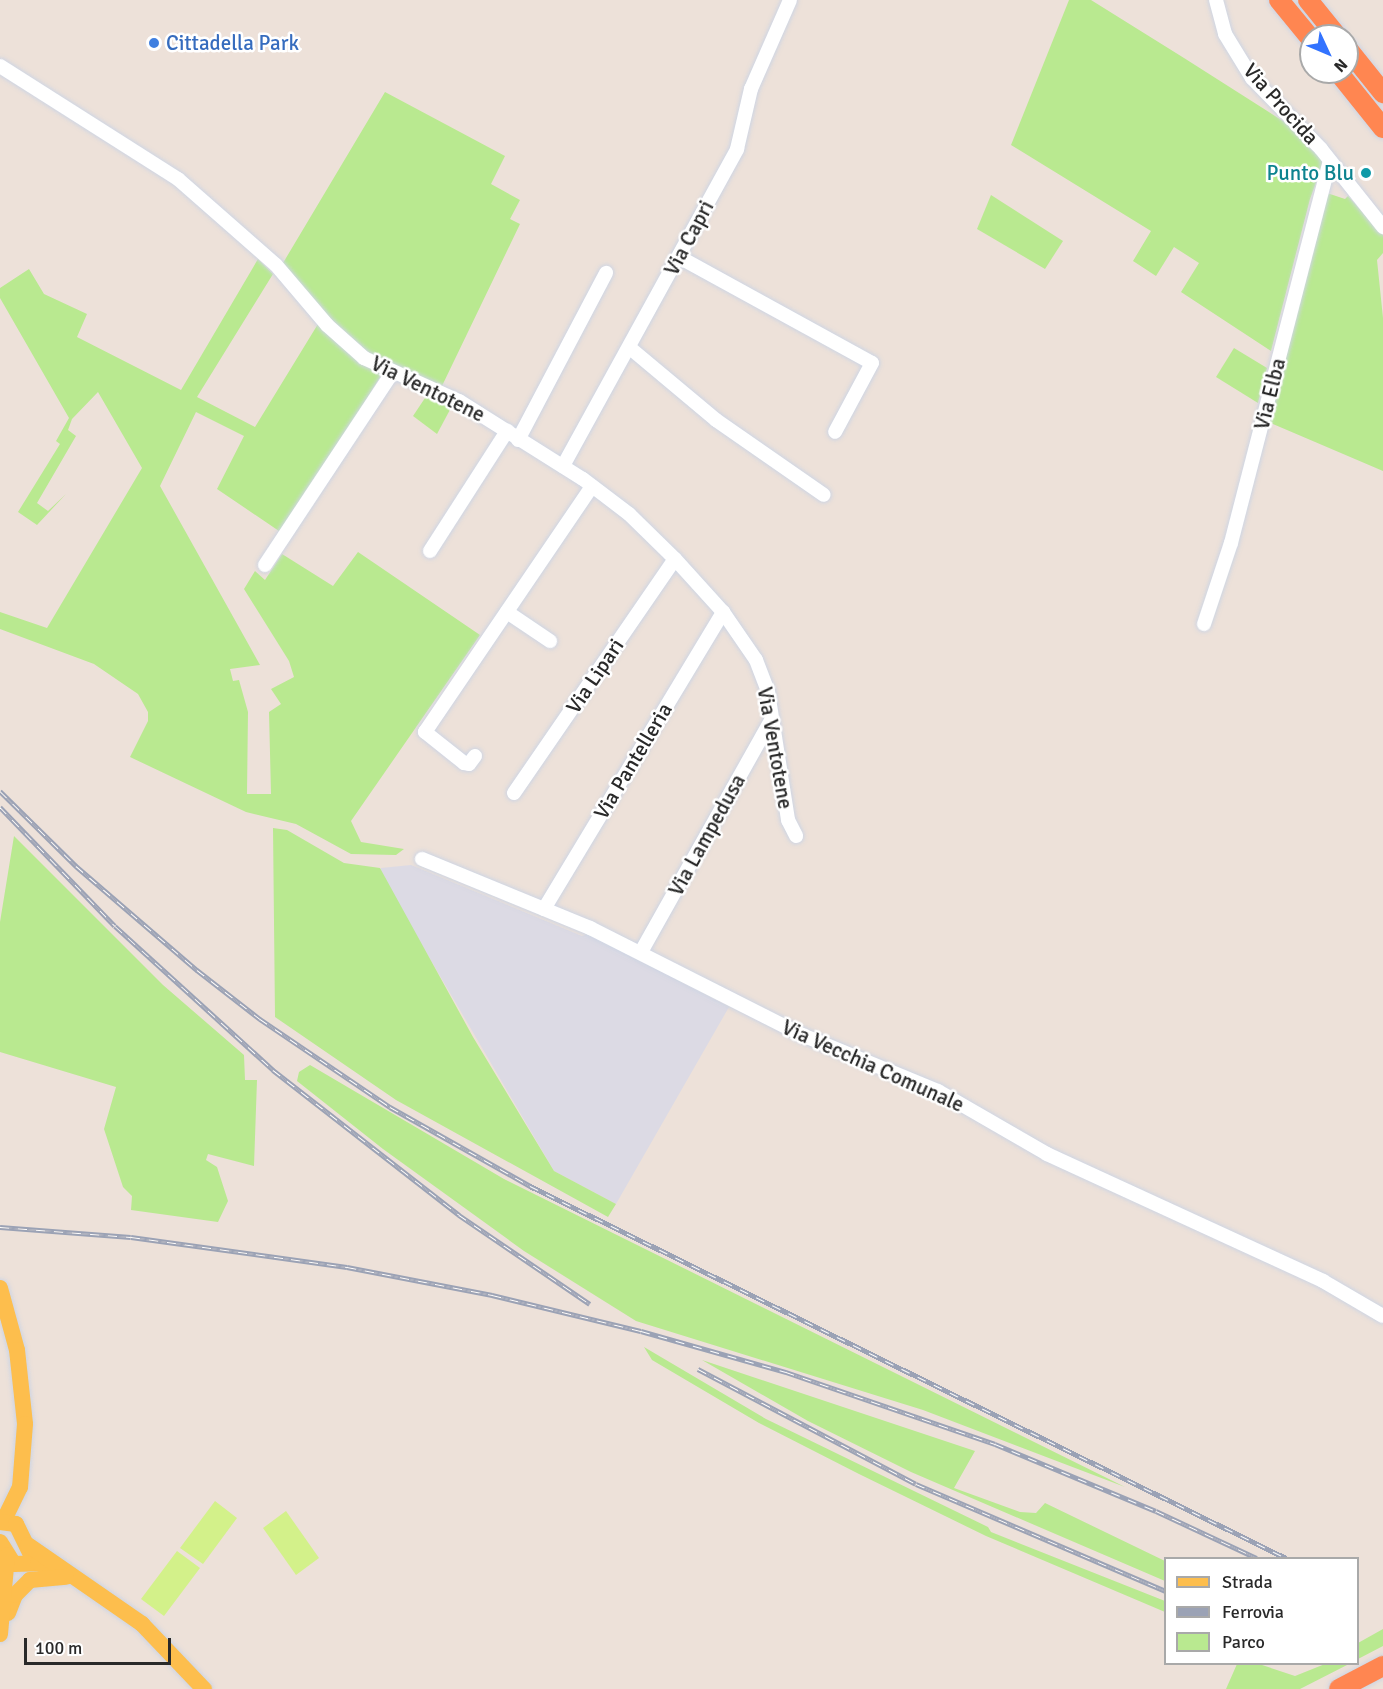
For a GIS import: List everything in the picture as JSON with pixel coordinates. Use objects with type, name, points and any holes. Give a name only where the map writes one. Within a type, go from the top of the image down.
[{"type":"highway","points":[[1279,0],[1299,24]]},
{"type":"highway","points":[[1308,0],[1327,24]]},
{"type":"highway","points":[[1359,63],[1383,93]]},
{"type":"highway","points":[[1348,84],[1383,128]]},
{"type":"highway","points":[[1339,1689],[1383,1666]]},
{"type":"highway","points":[[1367,1689],[1383,1680]]},
{"type":"main road","points":[[0,1288],[17,1350],[23,1400],[25,1442],[20,1487],[23,1538],[142,1624],[204,1689]]},
{"type":"main road","points":[[13,1556],[30,1557],[13,1521],[1,1521],[20,1487]]},
{"type":"main road","points":[[13,1556],[48,1565],[80,1581]]},
{"type":"main road","points":[[8,1613],[13,1556]]},
{"type":"main road","points":[[0,1634],[13,1556]]},
{"type":"main road","points":[[0,1634],[15,1595],[30,1580],[44,1576],[80,1581]]},
{"type":"street","name":"Via Capri","points":[[563,466],[630,348],[737,149],[751,89],[790,0]]},
{"type":"street","name":"Via Procida","points":[[1216,0],[1225,34],[1252,78],[1321,149],[1329,163],[1383,227]]},
{"type":"street","name":"Via Ventotene","points":[[0,66],[203,194],[276,265],[327,325],[364,358],[392,373],[459,401],[563,466],[592,486],[675,559],[723,612],[756,660],[768,692],[788,820],[796,836]]},
{"type":"street","name":"Via Elba","points":[[1204,624],[1231,543],[1329,163]]},
{"type":"street","points":[[679,257],[872,363],[835,432]]},
{"type":"street","points":[[430,551],[513,436],[606,273]]},
{"type":"street","points":[[630,348],[716,420],[824,495]]},
{"type":"street","points":[[265,565],[392,373]]},
{"type":"street","points":[[475,756],[469,764],[464,763],[425,732],[592,486]]},
{"type":"street","name":"Via Lipari","points":[[514,793],[675,559]]},
{"type":"street","points":[[507,612],[550,641]]},
{"type":"street","name":"Via Pantelleria","points":[[544,909],[723,612]]},
{"type":"street","name":"Via Lampedusa","points":[[641,952],[772,719]]},
{"type":"street","name":"Via Vecchia Comunale","points":[[422,860],[544,909],[641,952],[802,1035],[938,1091],[1047,1154],[1323,1281],[1383,1316]]},
{"type":"shaded area","points":[[411,865],[582,936],[588,934],[729,1007],[616,1204],[554,1171],[381,875],[381,868]]},
{"type":"green space","points":[[1069,0],[1091,0],[1286,123],[1308,140],[1305,145],[1320,156],[1323,164],[1310,199],[1271,351],[1181,292],[1199,263],[1174,247],[1156,276],[1133,261],[1151,231],[1011,145]]},
{"type":"green space","points":[[385,92],[505,156],[491,184],[520,200],[510,219],[520,224],[441,388],[370,354],[320,309],[283,263]]},
{"type":"green space","points":[[1327,193],[1345,199],[1348,196],[1383,235],[1383,253],[1377,260],[1383,318],[1383,471],[1268,422]]},
{"type":"green space","points":[[991,195],[1063,241],[1045,269],[977,229]]},
{"type":"green space","points":[[258,259],[273,274],[197,397],[255,427],[318,324],[382,374],[297,511],[279,531],[217,489],[244,436],[196,412],[160,486],[260,665],[230,669],[233,681],[239,680],[248,712],[247,794],[271,794],[269,712],[281,704],[271,689],[294,677],[289,661],[244,589],[255,571],[265,580],[282,554],[333,586],[358,552],[480,635],[351,821],[361,842],[404,849],[396,855],[351,854],[296,824],[246,812],[130,757],[148,721],[148,712],[138,694],[94,664],[0,629],[0,612],[47,628],[142,468],[98,392],[72,419],[68,430],[76,436],[37,503],[48,511],[66,494],[37,525],[18,512],[60,444],[56,441],[69,418],[0,298],[0,288],[29,269],[44,294],[87,314],[77,337],[181,390]]},
{"type":"green space","points":[[1234,348],[1267,368],[1258,403],[1216,377]]},
{"type":"green space","points":[[427,395],[452,406],[437,434],[413,416]]},
{"type":"green space","points":[[273,828],[287,830],[344,863],[380,868],[473,1037],[554,1171],[616,1204],[608,1217],[396,1100],[275,1017]]},
{"type":"green space","points":[[14,836],[163,985],[244,1055],[245,1080],[257,1080],[254,1166],[208,1154],[206,1160],[217,1167],[228,1201],[218,1222],[131,1210],[132,1196],[123,1187],[104,1129],[116,1087],[0,1052],[0,922]]},
{"type":"green space","points":[[310,1065],[504,1179],[1125,1487],[923,1410],[636,1321],[524,1251],[383,1149],[297,1081],[299,1072]]},
{"type":"green space","points":[[644,1347],[766,1419],[988,1527],[991,1532],[1164,1601],[1164,1612],[986,1536],[859,1474],[759,1423],[652,1360]]},
{"type":"green space","points":[[702,1360],[975,1451],[954,1488],[1020,1512],[1036,1513],[1045,1503],[1164,1561],[1164,1581],[911,1472],[808,1421]]},
{"type":"green space","points":[[215,1501],[237,1518],[203,1564],[180,1548]]},
{"type":"green space","points":[[286,1511],[319,1558],[296,1575],[263,1528]]},
{"type":"green space","points":[[177,1551],[200,1568],[164,1616],[141,1599]]},
{"type":"green space","points":[[1383,1629],[1383,1646],[1359,1658],[1359,1642]]},
{"type":"green space","points":[[1237,1665],[1262,1665],[1295,1676],[1322,1665],[1347,1665],[1300,1689],[1226,1689]]},
{"type":"railway","points":[[0,791],[76,866],[197,970],[260,1019],[390,1107],[530,1186],[1284,1557]]},
{"type":"railway","points":[[0,807],[115,926],[273,1070],[459,1215],[590,1304]]},
{"type":"railway","points":[[0,1227],[131,1237],[347,1267],[492,1295],[641,1331],[786,1372],[995,1444],[1156,1511],[1255,1557]]},
{"type":"railway","points":[[698,1369],[916,1484],[1164,1590]]},
{"type":"place","name":"Cittadella Park","points":[[154,43]]},
{"type":"place","name":"Punto Blu","points":[[1366,173]]}]
